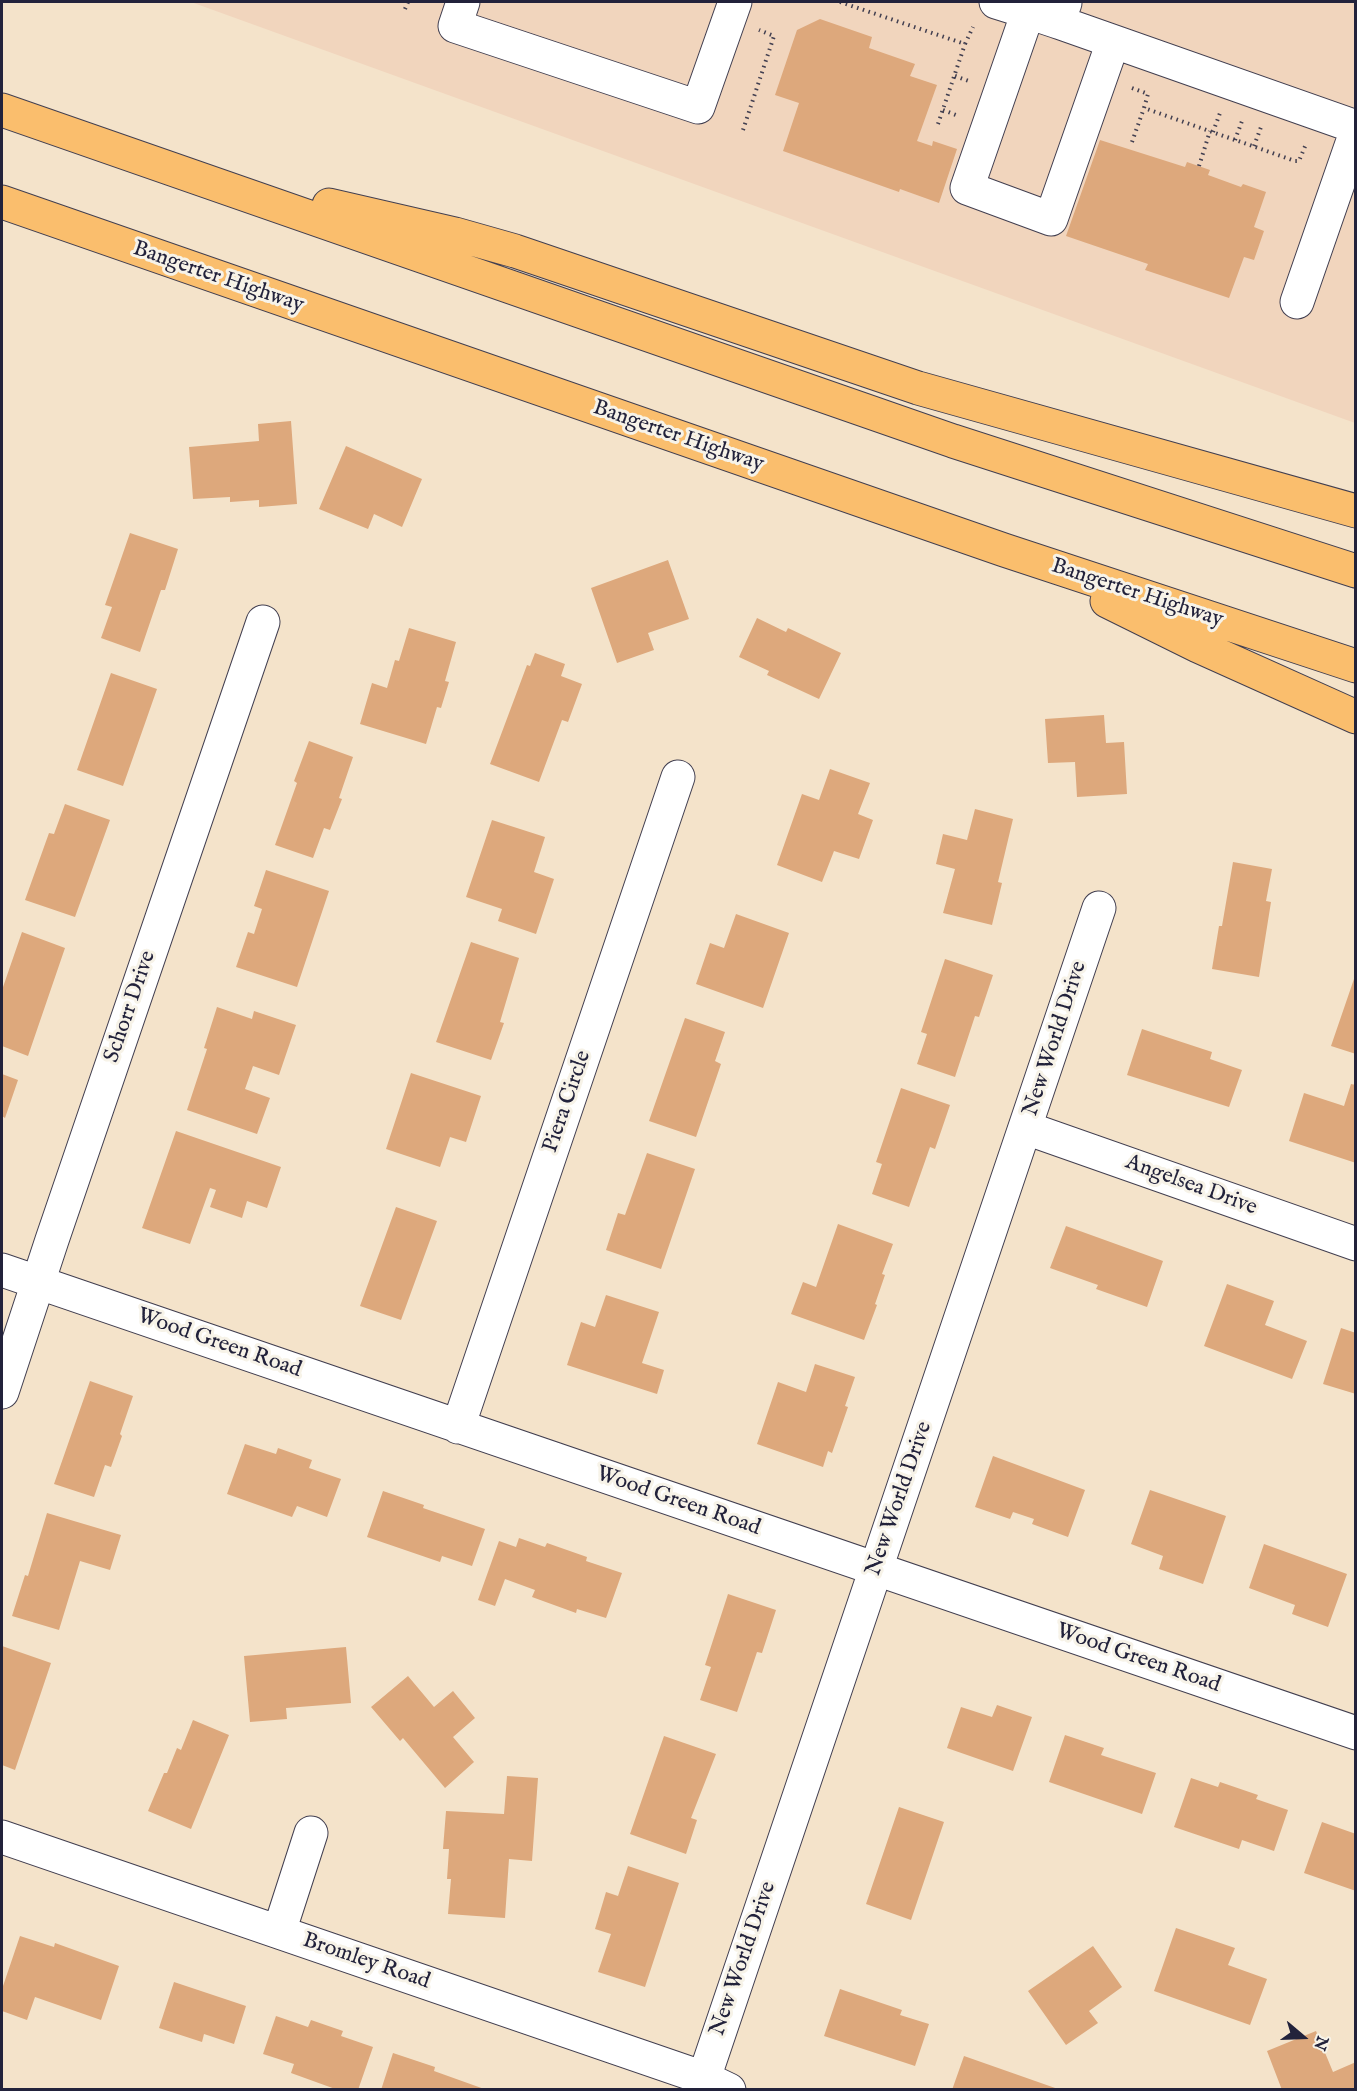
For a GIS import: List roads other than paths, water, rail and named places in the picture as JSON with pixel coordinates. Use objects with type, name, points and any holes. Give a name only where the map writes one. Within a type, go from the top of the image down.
[{"type":"highway","points":[[2,110],[953,441],[1356,572]]},
{"type":"highway","points":[[217,185],[339,207],[505,248],[918,388],[1356,511]]},
{"type":"highway","name":"Bangerter Highway","points":[[2,202],[1004,550],[1356,666]]},
{"type":"highway","points":[[1004,550],[1198,646],[1356,717]]},
{"type":"street","points":[[464,2],[455,26],[698,107],[744,14]]},
{"type":"street","points":[[996,2],[1028,12],[1062,12],[1113,42],[1356,127]]},
{"type":"street","points":[[1028,12],[967,188],[1051,219],[1113,42]]},
{"type":"street","points":[[1297,302],[1356,132]]},
{"type":"street","name":"Schorr Drive","points":[[2,1392],[263,622]]},
{"type":"street","name":"Piera Circle","points":[[458,1427],[678,777]]},
{"type":"street","name":"New World Drive","points":[[711,2086],[876,1570],[1099,908]]},
{"type":"street","name":"Angelsea Drive","points":[[1026,1128],[1356,1244]]},
{"type":"street","name":"Wood Green Road","points":[[2,1270],[1356,1733]]},
{"type":"street","points":[[279,1932],[311,1833]]},
{"type":"street","name":"Bromley Road","points":[[2,1837],[279,1932],[711,2086]]}]
